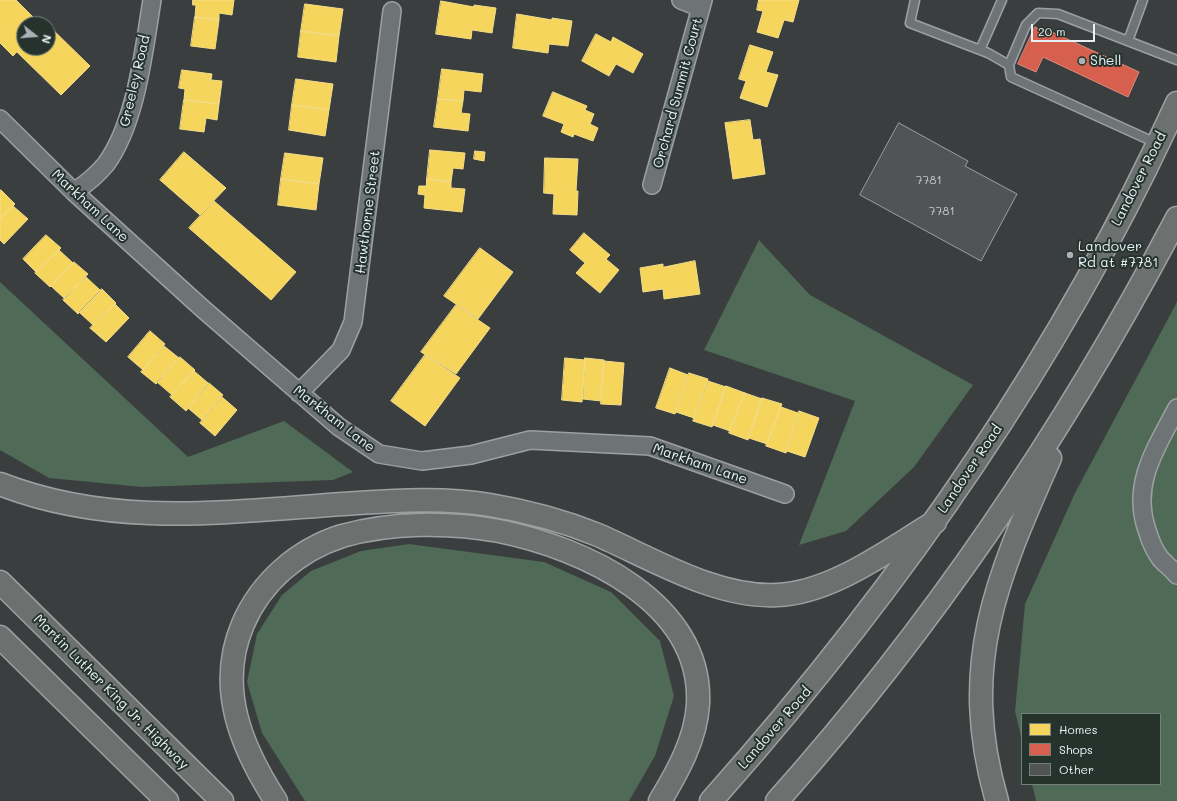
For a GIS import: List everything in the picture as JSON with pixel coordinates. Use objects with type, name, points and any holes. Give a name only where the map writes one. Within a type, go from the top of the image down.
[{"type":"main road","name":"Landover Road","points":[[711,801],[812,685],[904,566],[935,522],[1012,406],[1063,321],[1120,220],[1177,103]]},
{"type":"main road","points":[[778,801],[869,693],[930,614],[1007,505],[1080,392],[1132,302],[1177,218]]},
{"type":"main road","points":[[997,801],[987,758],[981,705],[981,675],[989,618],[1002,575],[1019,529],[1080,392]]},
{"type":"main road","points":[[0,484],[38,497],[121,513],[206,513],[420,500],[457,501],[490,505],[571,525],[706,583],[756,595],[796,594],[829,583],[935,522]]},
{"type":"main road","points":[[276,801],[262,781],[246,749],[239,731],[232,701],[231,683],[235,650],[240,632],[254,603],[269,583],[292,562],[325,543],[342,536],[379,529],[422,526],[448,526],[498,531],[555,547],[597,565],[618,576],[652,600],[665,614],[677,629],[693,665],[698,703],[690,742],[682,763],[660,801]]},
{"type":"main road","name":"Martin Luther King Jr. Highway","points":[[0,582],[222,801]]},
{"type":"main road","points":[[0,637],[166,801]]},
{"type":"street","name":"Greeley Road","points":[[74,192],[89,181],[106,164],[121,137],[128,120],[137,84],[152,0]]},
{"type":"street","points":[[681,0],[702,4]]},
{"type":"street","name":"Orchard Summit Court","points":[[652,185],[702,4]]},
{"type":"street","name":"Hawthorne Street","points":[[299,393],[341,350],[353,322],[359,286],[392,11]]},
{"type":"street","name":"Markham Lane","points":[[0,119],[74,192],[203,310],[339,427],[379,454],[422,461],[471,454],[530,440],[650,446],[784,494]]},
{"type":"street","points":[[1177,408],[1157,446],[1144,479],[1140,497],[1142,518],[1151,543],[1160,558],[1177,575]]},
{"type":"lane","points":[[915,0],[910,23],[980,50],[1009,65]]},
{"type":"lane","points":[[980,50],[1002,0]]},
{"type":"lane","points":[[1128,41],[1143,0]]},
{"type":"lane","points":[[1158,144],[1011,77],[1009,65],[1026,25],[1038,13],[1058,14],[1177,60]]},
{"type":"green space","points":[[759,240],[810,295],[973,385],[914,467],[846,531],[799,545],[855,401],[704,350]]},
{"type":"green space","points":[[0,282],[188,457],[284,421],[353,472],[333,480],[142,487],[49,478],[0,450]]},
{"type":"green space","points":[[1177,302],[1177,801],[1036,801],[1032,785],[1161,785],[1161,713],[1021,713],[1021,737],[1015,711],[1025,604],[1075,493]]},
{"type":"green space","points":[[409,544],[544,562],[611,592],[660,641],[674,696],[655,756],[629,801],[305,801],[262,733],[247,682],[257,634],[282,595],[311,571],[361,551]]},
{"type":"building: Homes","points":[[0,0],[16,0],[32,16],[16,16],[16,53],[13,56],[0,43]]},
{"type":"building: Homes","points":[[193,0],[234,0],[232,15],[219,13],[219,20],[195,17],[196,5],[193,5]]},
{"type":"building: Homes","points":[[759,0],[799,0],[793,22],[784,20],[778,38],[757,32],[763,11],[757,10]]},
{"type":"building: Homes","points":[[441,1],[474,7],[474,5],[496,8],[492,33],[472,30],[471,39],[436,34]]},
{"type":"building: Homes","points":[[305,4],[343,9],[339,36],[301,31]]},
{"type":"building: Homes","points":[[517,14],[552,20],[552,18],[572,21],[568,46],[549,44],[548,53],[513,48]]},
{"type":"building: Homes","points":[[195,17],[219,20],[215,49],[191,46]]},
{"type":"building: Homes","points":[[301,31],[339,36],[336,62],[298,57]]},
{"type":"building: Homes","points":[[56,33],[90,66],[61,95],[21,56],[56,56]]},
{"type":"building: Homes","points":[[596,34],[611,42],[613,37],[643,54],[633,73],[616,64],[609,76],[582,61]]},
{"type":"building: Homes","points":[[750,45],[773,52],[766,72],[778,75],[767,107],[740,98],[746,81],[739,79]]},
{"type":"building: Homes","points":[[442,69],[483,74],[481,92],[464,90],[463,101],[438,99]]},
{"type":"building: Homes","points":[[182,70],[212,74],[211,80],[222,81],[219,104],[184,100],[185,89],[179,88]]},
{"type":"building: Homes","points":[[296,79],[333,84],[329,110],[292,105]]},
{"type":"building: Homes","points":[[553,92],[587,106],[585,110],[594,114],[590,124],[598,128],[593,141],[574,134],[573,137],[561,132],[564,124],[543,116]]},
{"type":"building: Homes","points":[[438,99],[463,101],[461,113],[470,114],[468,131],[434,127]]},
{"type":"building: Homes","points":[[184,100],[219,104],[217,120],[206,118],[204,132],[180,129]]},
{"type":"building: Homes","points":[[292,105],[329,110],[325,136],[289,130]]},
{"type":"building: Homes","points":[[750,120],[753,140],[760,139],[765,174],[733,179],[725,123]]},
{"type":"building: Homes","points":[[430,150],[465,153],[463,169],[453,168],[451,182],[427,179]]},
{"type":"building: Homes","points":[[475,151],[485,152],[484,161],[474,159]]},
{"type":"building: Homes","points":[[184,152],[226,188],[200,215],[160,180]]},
{"type":"building: Homes","points":[[285,153],[323,158],[319,184],[281,179]]},
{"type":"building: Homes","points":[[545,158],[578,159],[576,191],[578,191],[577,215],[553,214],[554,194],[544,193]]},
{"type":"building: Homes","points":[[281,179],[319,184],[316,210],[278,205]]},
{"type":"building: Homes","points":[[427,179],[451,182],[451,188],[465,189],[462,212],[424,208],[425,195],[418,194],[419,186],[426,186]]},
{"type":"building: Homes","points":[[1,190],[15,204],[0,219],[0,192]]},
{"type":"building: Homes","points":[[214,201],[296,272],[271,300],[189,228]]},
{"type":"building: Homes","points":[[13,206],[28,219],[4,244],[0,240],[0,219]]},
{"type":"building: Homes","points":[[584,233],[610,255],[606,259],[619,270],[600,293],[576,273],[585,263],[570,250]]},
{"type":"building: Homes","points":[[46,235],[61,248],[36,272],[23,259]]},
{"type":"building: Homes","points":[[480,248],[513,272],[478,319],[444,296]]},
{"type":"building: Homes","points":[[59,250],[73,263],[50,287],[35,273]]},
{"type":"building: Homes","points":[[695,261],[700,294],[664,299],[663,289],[643,292],[640,268],[663,264],[663,267]]},
{"type":"building: Homes","points":[[74,262],[88,274],[65,299],[51,286]]},
{"type":"building: Homes","points":[[86,277],[101,291],[78,314],[63,300]]},
{"type":"building: Homes","points":[[102,289],[116,303],[93,325],[79,312]]},
{"type":"building: Homes","points":[[115,304],[129,318],[106,342],[90,328]]},
{"type":"building: Homes","points":[[456,305],[490,328],[456,374],[421,352]]},
{"type":"building: Homes","points":[[150,331],[165,344],[143,370],[128,357]]},
{"type":"building: Homes","points":[[164,346],[179,358],[156,384],[141,372]]},
{"type":"building: Homes","points":[[425,355],[460,378],[425,426],[391,401]]},
{"type":"building: Homes","points":[[180,357],[195,370],[172,395],[157,382]]},
{"type":"building: Homes","points":[[565,358],[585,360],[582,402],[562,400]]},
{"type":"building: Homes","points":[[585,358],[604,360],[601,401],[583,399]]},
{"type":"building: Homes","points":[[604,361],[624,363],[621,405],[601,404]]},
{"type":"building: Homes","points":[[670,368],[688,375],[675,414],[656,408]]},
{"type":"building: Homes","points":[[194,371],[208,383],[186,411],[170,397]]},
{"type":"building: Homes","points":[[689,373],[708,379],[694,418],[676,412]]},
{"type":"building: Homes","points":[[708,381],[726,387],[712,427],[693,421]]},
{"type":"building: Homes","points":[[209,383],[223,395],[202,420],[188,408]]},
{"type":"building: Homes","points":[[726,386],[745,393],[730,431],[713,425]]},
{"type":"building: Homes","points":[[745,393],[762,399],[748,440],[729,433]]},
{"type":"building: Homes","points":[[222,397],[237,410],[215,436],[200,423]]},
{"type":"building: Homes","points":[[762,398],[782,404],[767,444],[749,438]]},
{"type":"building: Homes","points":[[781,407],[798,413],[786,453],[766,446]]},
{"type":"building: Homes","points":[[799,411],[819,418],[805,457],[787,451]]},
{"type":"building: Shops","name":"Shell","points":[[1035,27],[1051,35],[1052,32],[1139,72],[1128,97],[1043,57],[1036,72],[1018,64]]},
{"type":"building: Other","points":[[899,123],[968,161],[965,166],[1017,194],[981,261],[860,195]]},
{"type":"place","name":"Shell","points":[[1082,61]]},
{"type":"place","name":"Landover Rd at #7781","points":[[1070,255]]}]
